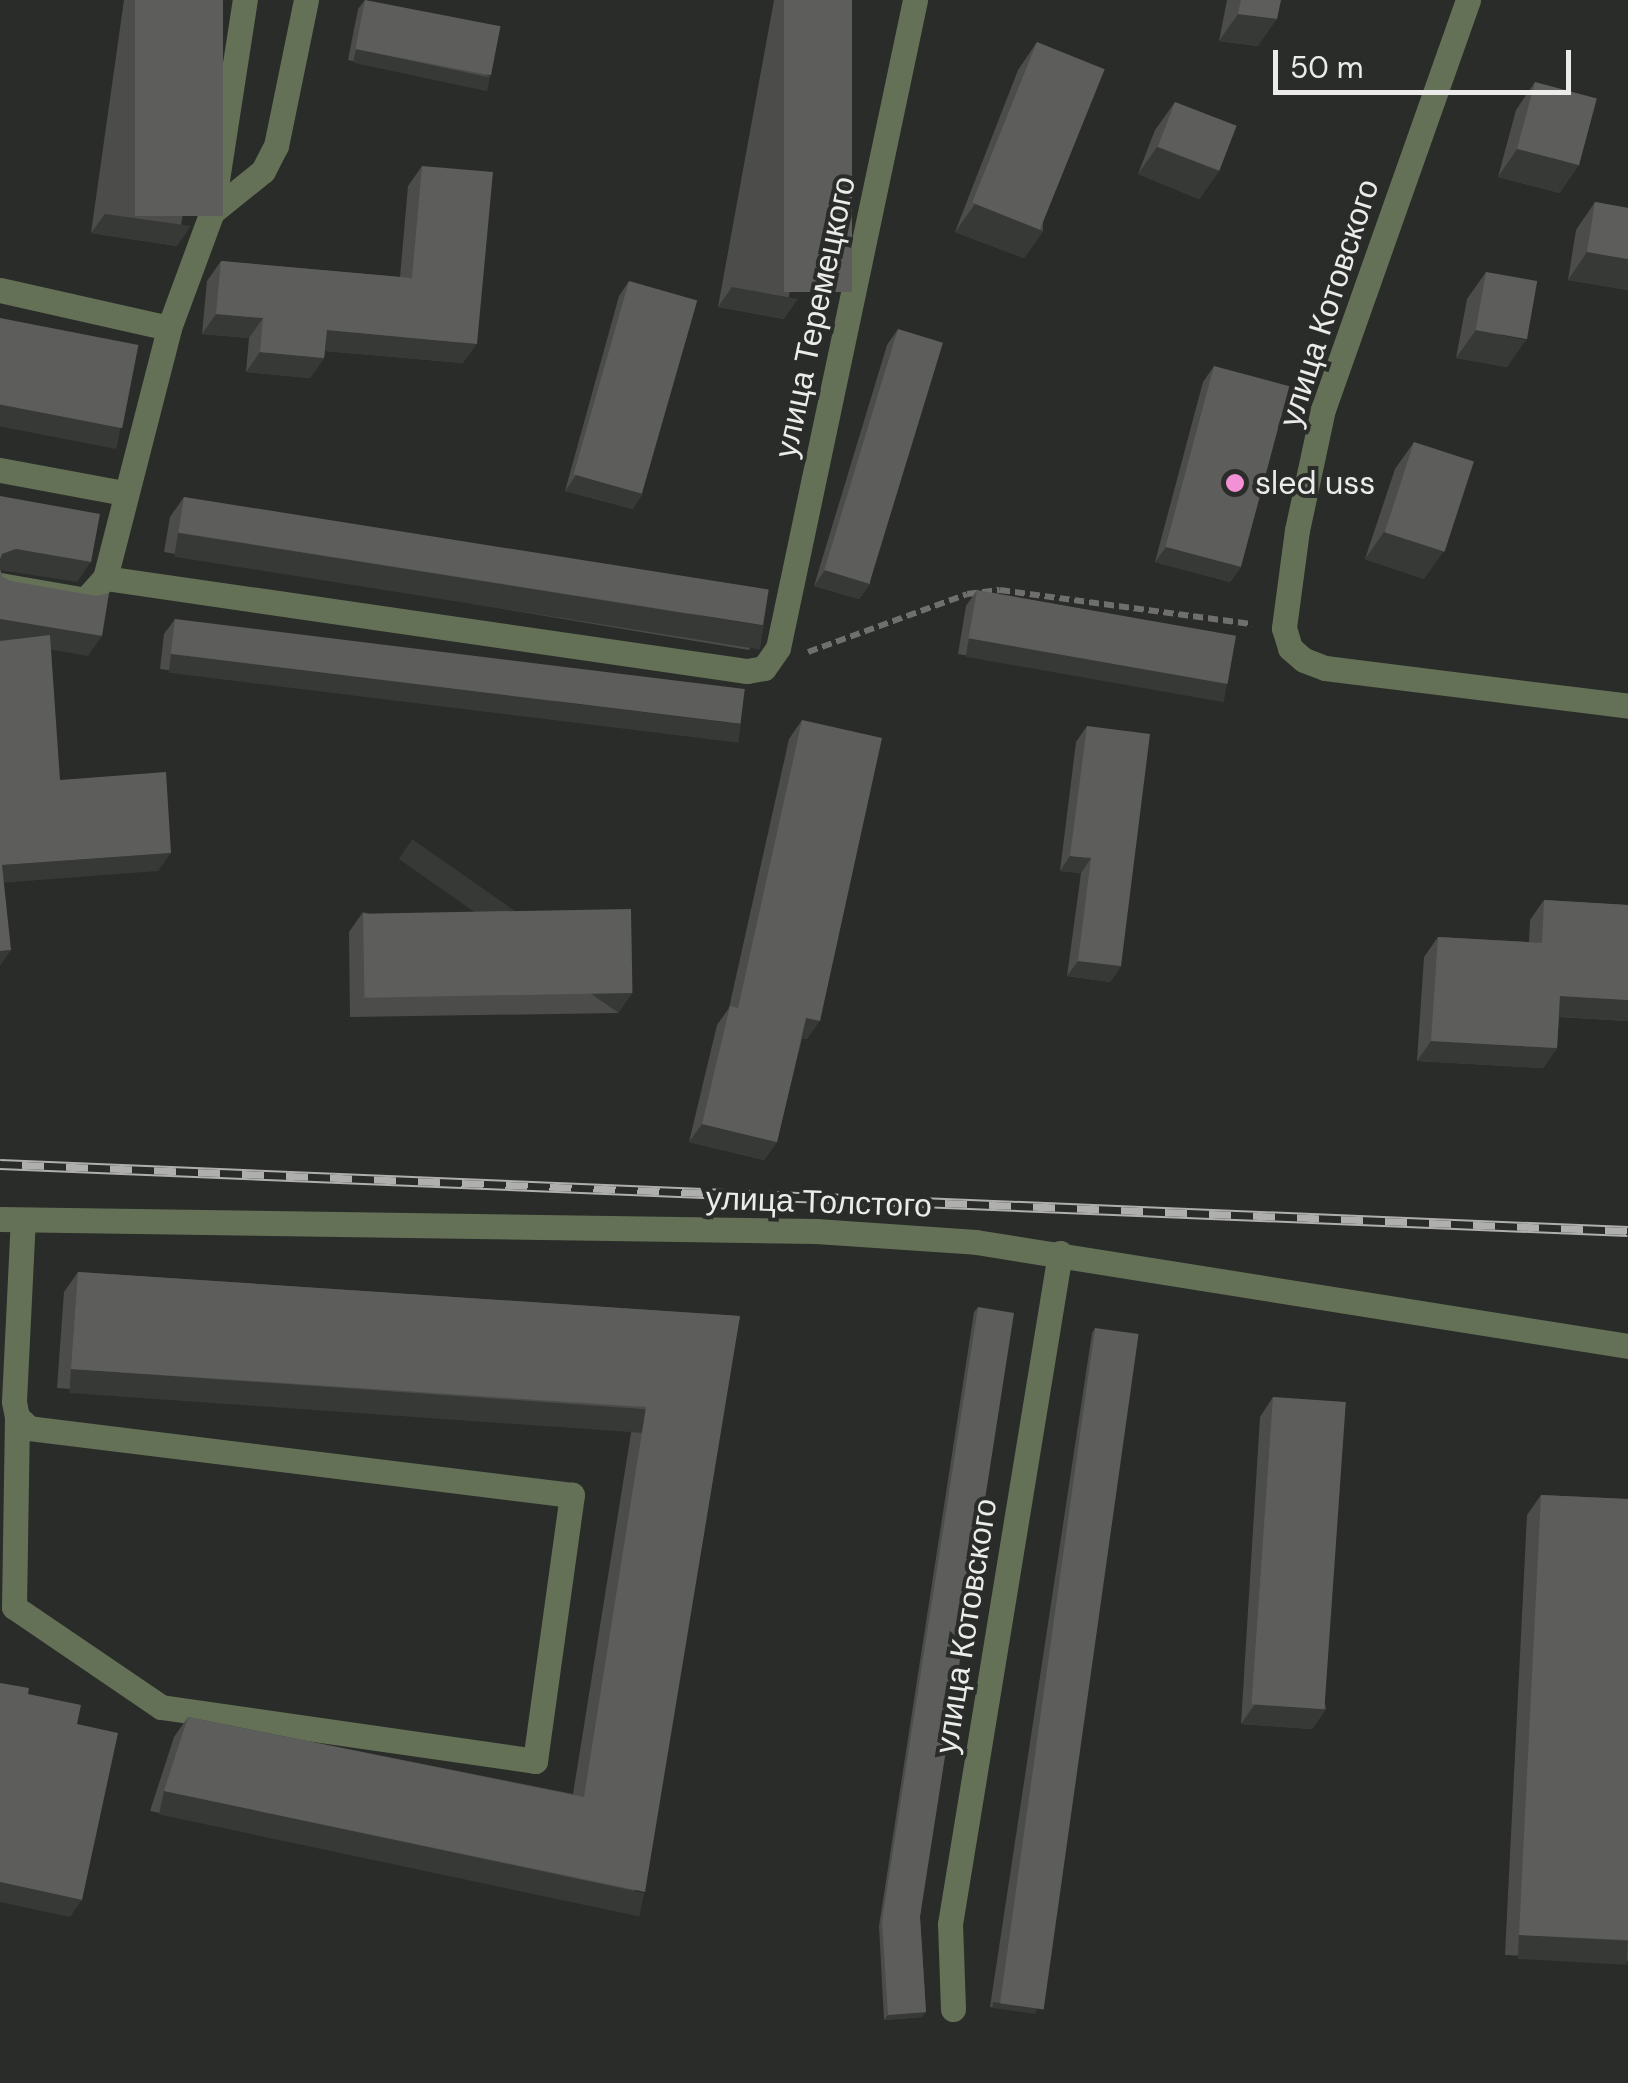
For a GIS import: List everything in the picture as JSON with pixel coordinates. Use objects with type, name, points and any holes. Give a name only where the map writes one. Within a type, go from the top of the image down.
[{"type":"street","points":[[0,585],[85,600],[105,578],[169,328],[212,212],[245,0]]},
{"type":"street","points":[[212,212],[263,171],[276,146],[306,0]]},
{"type":"street","name":"улица Теремецкого","points":[[756,672],[764,668],[778,648],[915,0]]},
{"type":"street","name":"улица Котовского","points":[[1284,628],[1296,530],[1323,408],[1468,0]]},
{"type":"street","points":[[0,290],[169,328]]},
{"type":"street","points":[[0,470],[124,493]]},
{"type":"street","points":[[105,578],[756,672]]},
{"type":"street","points":[[1284,628],[1290,648],[1304,660],[1325,668],[1628,706]]},
{"type":"street","points":[[11,1220],[17,1417],[14,1607],[161,1707],[535,1761],[572,1495],[29,1428],[17,1417]]},
{"type":"street","name":"улица Толстого","points":[[11,1220],[816,1231],[976,1242],[1628,1346]]},
{"type":"street","name":"улица Котовского","points":[[954,2009],[950,1924],[1060,1253]]},
{"type":"path","points":[[756,672],[967,594],[1000,590],[1284,628]]},
{"type":"building","points":[[135,0],[223,0],[223,216],[135,216]]},
{"type":"building","points":[[365,0],[500,26],[491,75],[355,49]]},
{"type":"building","points":[[784,0],[852,0],[852,292],[784,292]]},
{"type":"building","points":[[1241,0],[1281,0],[1277,19],[1238,14]]},
{"type":"building","points":[[1037,42],[1105,69],[1040,230],[972,202]]},
{"type":"building","points":[[1535,82],[1597,99],[1579,165],[1517,149]]},
{"type":"building","points":[[1175,102],[1237,126],[1219,170],[1158,147]]},
{"type":"building","points":[[422,166],[493,172],[477,344],[327,330],[324,358],[260,352],[263,318],[216,314],[221,261],[412,278]]},
{"type":"building","points":[[1595,202],[1628,208],[1628,259],[1587,252]]},
{"type":"building","points":[[1486,272],[1537,281],[1527,339],[1476,330]]},
{"type":"building","points":[[629,281],[697,301],[642,494],[574,474]]},
{"type":"building","points":[[0,318],[138,345],[122,428],[0,405]]},
{"type":"building","points":[[898,329],[943,343],[869,584],[824,570]]},
{"type":"building","points":[[1214,366],[1289,386],[1241,567],[1166,547]]},
{"type":"building","points":[[1414,442],[1474,461],[1445,552],[1385,532]]},
{"type":"building","points":[[0,496],[100,514],[91,562],[16,549],[2,554],[0,559]]},
{"type":"building","points":[[184,497],[769,590],[763,625],[178,533]]},
{"type":"building","points":[[0,569],[3,577],[11,581],[96,596],[109,593],[102,636],[0,619]]},
{"type":"building","points":[[977,590],[1236,636],[1227,684],[968,638]]},
{"type":"building","points":[[175,619],[745,689],[740,724],[171,654]]},
{"type":"building","points":[[50,635],[60,780],[166,772],[171,853],[2,865],[11,950],[0,951],[0,641]]},
{"type":"building","points":[[802,720],[882,738],[820,1021],[806,1018],[777,1142],[702,1124],[730,1006],[738,1008]]},
{"type":"building","points":[[1087,726],[1150,734],[1121,966],[1078,961],[1091,858],[1070,856]]},
{"type":"building","points":[[1544,900],[1628,905],[1628,1000],[1560,996],[1557,1048],[1431,1041],[1438,937],[1542,943]]},
{"type":"building","points":[[631,909],[632,993],[365,998],[363,914]]},
{"type":"building","points":[[78,1272],[740,1316],[645,1892],[164,1791],[188,1717],[584,1797],[646,1407],[71,1369]]},
{"type":"building","points":[[978,1307],[1014,1313],[920,1917],[926,2012],[888,2015],[882,1921]]},
{"type":"building","points":[[1095,1328],[1139,1334],[1044,2009],[1000,2003]]},
{"type":"building","points":[[1273,1397],[1346,1402],[1324,1709],[1252,1704]]},
{"type":"building","points":[[1541,1495],[1628,1499],[1628,1940],[1519,1935]]},
{"type":"building","points":[[0,1683],[29,1688],[28,1694],[81,1705],[77,1724],[118,1733],[82,1900],[0,1882]]},
{"type":"railway","points":[[0,1164],[1628,1231]]},
{"type":"place","name":"sled uss","points":[[1235,483]]}]
